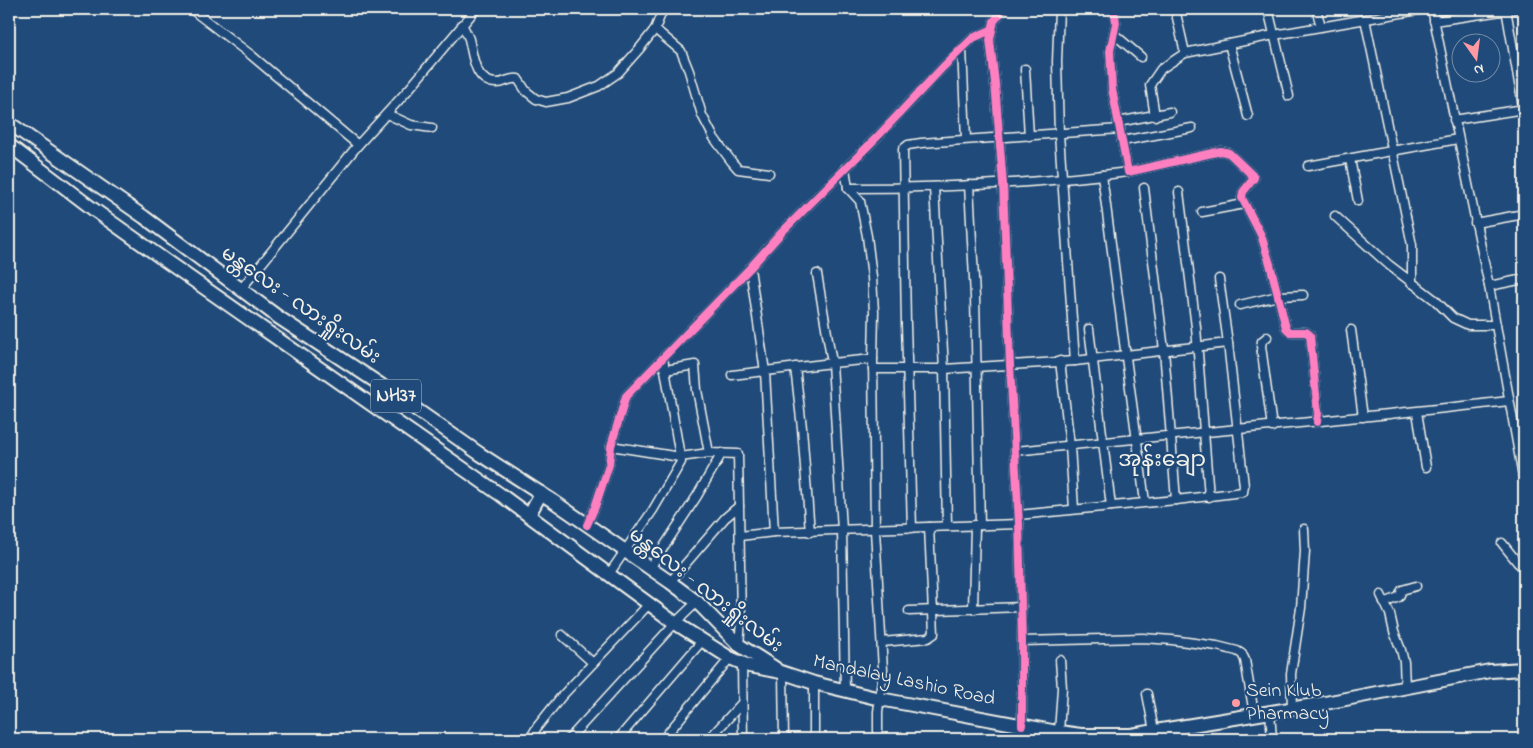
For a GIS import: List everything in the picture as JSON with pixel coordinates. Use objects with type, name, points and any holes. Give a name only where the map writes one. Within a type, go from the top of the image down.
[{"type":"highway","name":"မန္တလေး - လားရှိုးလမ်း","points":[[9,123],[144,218],[278,317],[670,582],[697,602],[739,645],[782,673]]},
{"type":"highway","name":"မန္တလေး - လားရှိုးလမ်း","points":[[9,145],[126,232],[529,515],[675,623],[736,661],[782,673]]},
{"type":"highway","points":[[529,515],[541,493]]},
{"type":"highway","name":"Mandalay Lashio Road","points":[[782,673],[880,699],[1022,725],[1054,734],[1131,737],[1159,734],[1254,714],[1490,671],[1524,670]]},
{"type":"street","points":[[191,9],[259,61],[358,145]]},
{"type":"street","points":[[241,290],[358,145],[387,114],[476,9]]},
{"type":"street","points":[[462,24],[469,38],[475,66],[486,81],[496,84],[512,78],[518,79],[526,91],[536,99],[546,102],[568,98],[611,80],[654,30],[663,9]]},
{"type":"street","points":[[1004,9],[994,21],[990,40],[996,83],[1003,184],[1010,365],[1019,524],[1022,607],[1022,725]]},
{"type":"street","points":[[1059,9],[1056,62],[1059,134],[1075,360]]},
{"type":"street","points":[[1112,9],[1115,15],[1114,34],[1110,51],[1112,89],[1128,172]]},
{"type":"street","points":[[1175,9],[1185,53]]},
{"type":"street","points":[[1268,9],[1289,96]]},
{"type":"street","points":[[1316,9],[1321,26]]},
{"type":"street","points":[[1155,116],[1150,85],[1161,69],[1185,53],[1321,26],[1424,9]]},
{"type":"street","points":[[1432,9],[1489,286],[1524,482]]},
{"type":"street","points":[[1454,120],[1524,110],[1506,9]]},
{"type":"street","points":[[1434,21],[1515,9]]},
{"type":"street","points":[[1365,19],[1412,245],[1412,283]]},
{"type":"street","points":[[654,30],[682,51],[702,115],[714,138],[732,162],[738,169],[769,173]]},
{"type":"street","points":[[587,525],[609,465],[611,446],[626,396],[962,49],[974,38],[991,30]]},
{"type":"street","points":[[1114,34],[1141,57]]},
{"type":"street","points":[[1228,44],[1248,116]]},
{"type":"street","points":[[962,49],[966,139]]},
{"type":"street","points":[[1025,70],[1028,136]]},
{"type":"street","points":[[912,528],[903,149],[908,145],[966,139],[1059,134],[1119,126],[1170,112]]},
{"type":"street","points":[[387,114],[411,125],[432,128]]},
{"type":"street","points":[[1122,142],[1192,128]]},
{"type":"street","points":[[1308,166],[1458,139]]},
{"type":"street","points":[[848,188],[969,186],[1062,180],[1128,172],[1221,151],[1229,153],[1254,178],[1243,192],[1242,198],[1261,235],[1286,328],[1290,332],[1306,332],[1310,335],[1318,414],[1317,422]]},
{"type":"street","points":[[1350,159],[1358,201]]},
{"type":"street","points":[[845,168],[848,188],[860,201],[867,236],[874,312],[875,530],[883,670],[878,739]]},
{"type":"street","points":[[1102,175],[1145,502]]},
{"type":"street","points":[[969,186],[976,297],[977,368],[978,525],[973,608]]},
{"type":"street","points":[[934,187],[944,369],[947,526]]},
{"type":"street","points":[[1144,188],[1164,350],[1176,500]]},
{"type":"street","points":[[1179,192],[1197,346],[1209,497]]},
{"type":"street","points":[[1202,212],[1244,204]]},
{"type":"street","points":[[1475,223],[1524,214]]},
{"type":"street","points":[[1335,216],[1389,265],[1434,300],[1453,318],[1468,325],[1496,325]]},
{"type":"street","points":[[750,268],[765,372],[774,532]]},
{"type":"street","points":[[817,274],[832,363],[842,530],[845,690]]},
{"type":"street","points":[[1489,286],[1524,279]]},
{"type":"street","points":[[1018,515],[1209,497],[1243,492],[1244,486],[1228,343],[1219,280]]},
{"type":"street","points":[[1240,305],[1278,296],[1303,295]]},
{"type":"street","points":[[1089,329],[1111,506]]},
{"type":"street","points":[[1351,330],[1363,417]]},
{"type":"street","points":[[1267,337],[1262,341],[1261,346],[1272,427]]},
{"type":"street","points":[[873,369],[977,368],[1092,359],[1228,343]]},
{"type":"street","points":[[609,574],[653,510],[681,462],[663,358]]},
{"type":"street","points":[[732,375],[873,359]]},
{"type":"street","points":[[1060,361],[1070,446],[1074,509]]},
{"type":"street","points":[[665,370],[696,365],[697,390],[709,453]]},
{"type":"street","points":[[795,367],[810,532]]},
{"type":"street","points":[[1015,451],[1136,438],[1272,427],[1509,401]]},
{"type":"street","points":[[1417,412],[1426,467]]},
{"type":"street","points":[[611,446],[680,457],[709,453],[738,454],[741,621],[739,645]]},
{"type":"street","points":[[650,568],[697,496],[722,453]]},
{"type":"street","points":[[670,582],[725,518],[739,506]]},
{"type":"street","points":[[740,536],[774,532],[1019,524]]},
{"type":"street","points":[[882,642],[928,638],[934,634],[929,527]]},
{"type":"street","points":[[1292,708],[1291,674],[1301,608],[1305,552],[1304,530]]},
{"type":"street","points":[[1502,543],[1518,564],[1524,568]]},
{"type":"street","points":[[1384,603],[1399,596],[1402,590],[1416,586]]},
{"type":"street","points":[[1381,594],[1390,614],[1404,662],[1405,688]]},
{"type":"street","points":[[569,739],[675,623],[697,602]]},
{"type":"street","points":[[530,739],[561,697],[649,604]]},
{"type":"street","points":[[910,611],[1022,607]]},
{"type":"street","points":[[562,635],[593,663]]},
{"type":"street","points":[[1022,641],[1143,638],[1217,646],[1237,651],[1242,654],[1245,660],[1254,714]]},
{"type":"street","points":[[618,739],[702,641]]},
{"type":"street","points":[[1054,734],[1062,688],[1060,660]]},
{"type":"street","points":[[736,661],[742,704],[743,739]]},
{"type":"street","points":[[663,739],[736,661]]},
{"type":"street","points":[[782,673],[784,739]]},
{"type":"street","points":[[814,683],[814,739]]},
{"type":"street","points":[[1147,694],[1159,734]]},
{"type":"street","points":[[709,739],[742,704]]},
{"type":"street","points":[[1270,712],[1272,739]]},
{"type":"cycle path","points":[[1004,9],[994,21],[990,40],[1003,184],[1010,365],[1019,524],[1022,725]]},
{"type":"cycle path","points":[[1112,9],[1116,23],[1110,51],[1112,89],[1128,172],[1221,151],[1229,153],[1252,175],[1254,178],[1243,192],[1242,198],[1261,235],[1286,328],[1290,332],[1306,332],[1310,335],[1318,414],[1317,422]]},
{"type":"cycle path","points":[[587,525],[609,465],[611,446],[626,396],[943,67],[973,38],[991,30]]},
{"type":"place","name":"Sein Klub Pharmacy","points":[[1236,703]]},
{"type":"district","name":"အုန်းချော","points":[[1162,461]]}]
